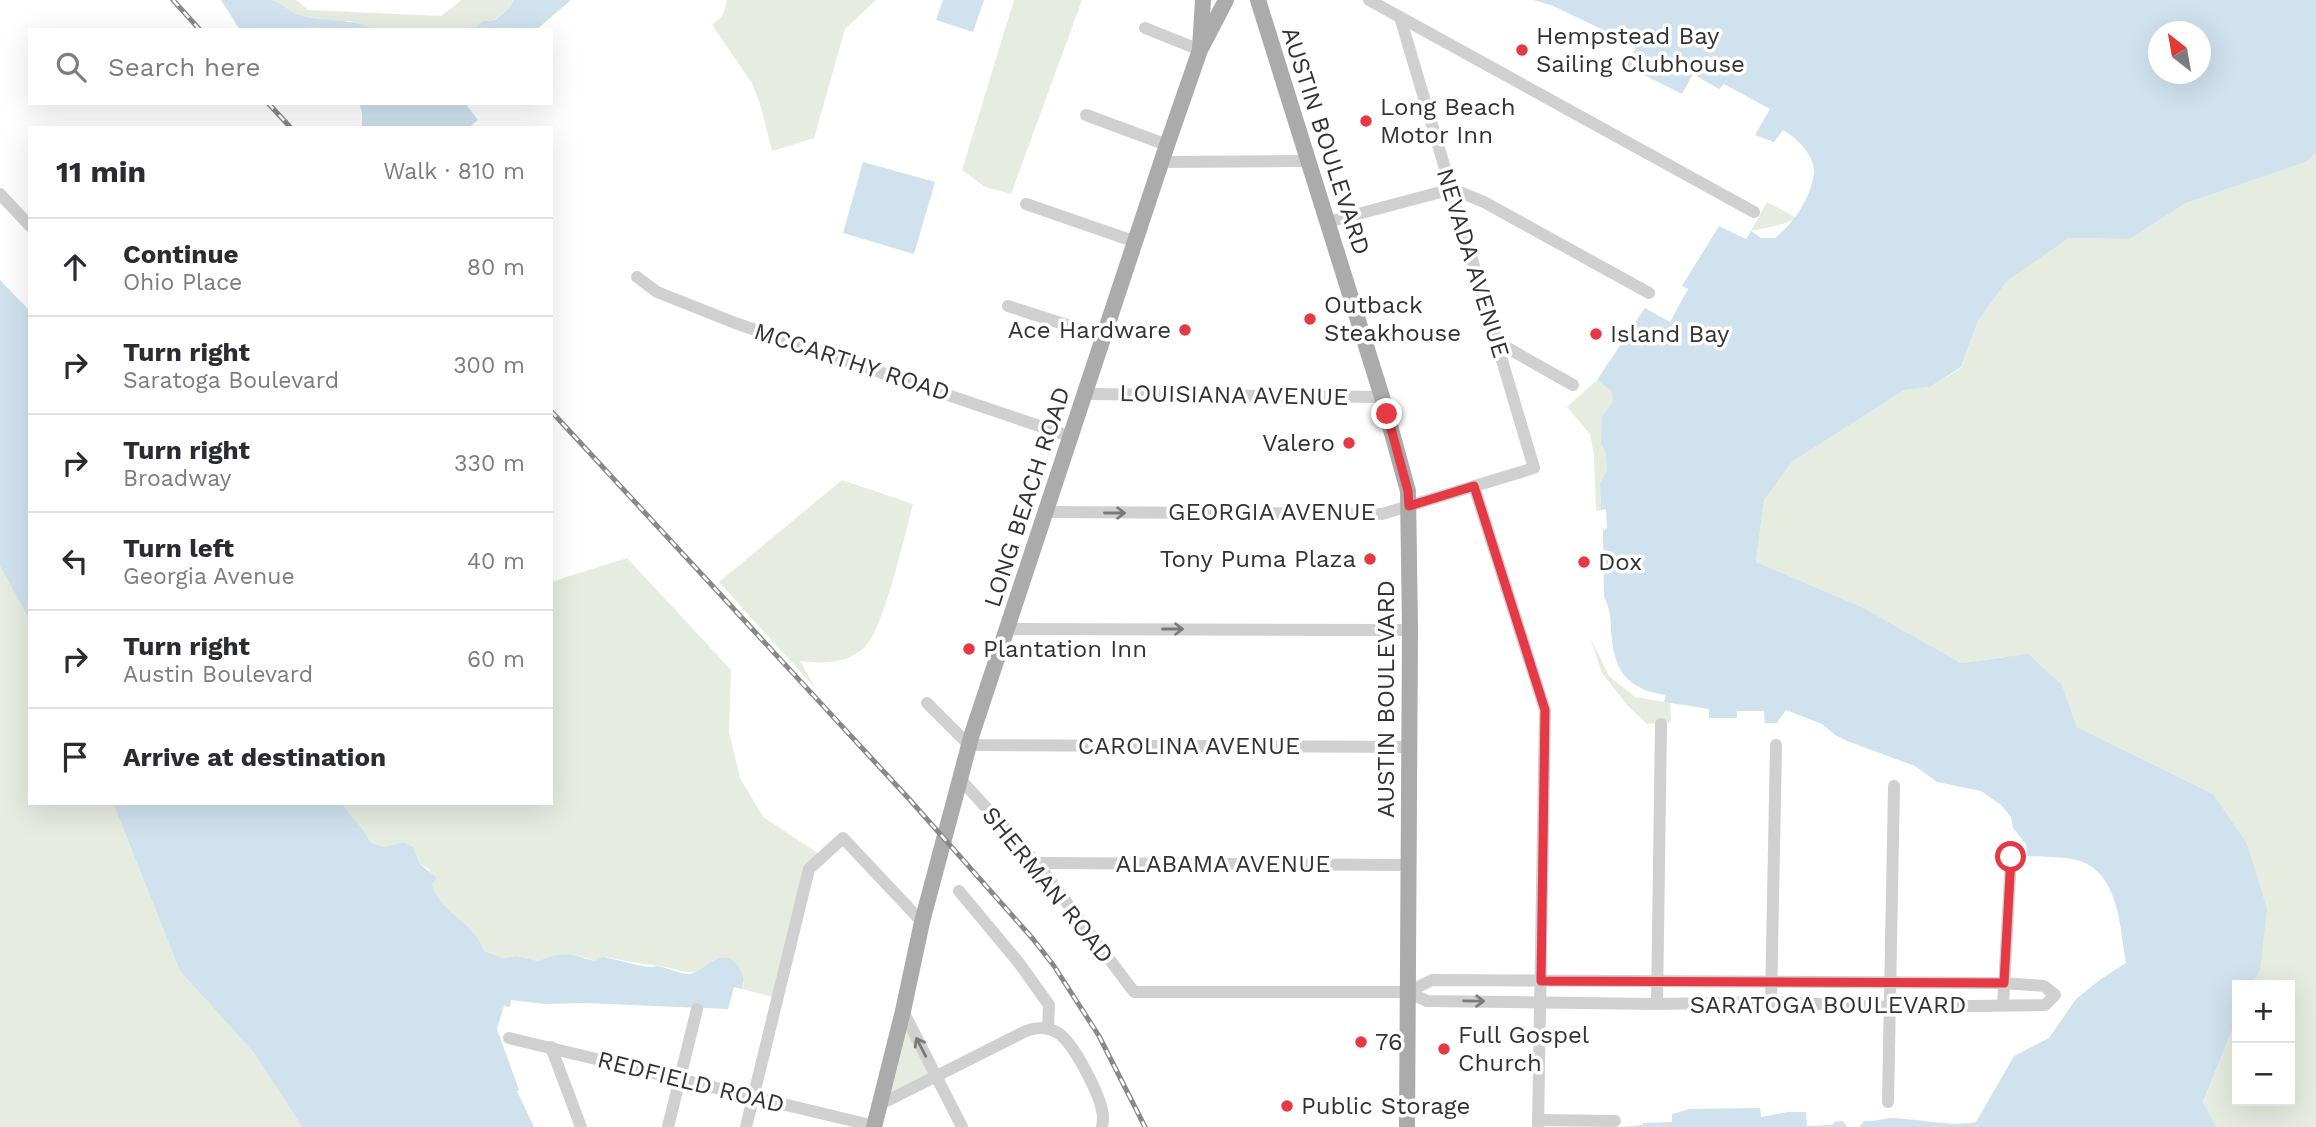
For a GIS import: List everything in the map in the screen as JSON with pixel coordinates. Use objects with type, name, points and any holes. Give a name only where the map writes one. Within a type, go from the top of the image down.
[{"type":"main road","name":"LONG BEACH ROAD","points":[[1200,50],[1203,0]]},
{"type":"main road","name":"LONG BEACH ROAD","points":[[874,1126],[922,922],[969,745],[1167,145],[1200,50],[1226,0]]},
{"type":"main road","name":"AUSTIN BOULEVARD","points":[[1258,0],[1382,397],[1407,487],[1410,630],[1407,1127]]},
{"type":"street","points":[[1369,0],[1754,212]]},
{"type":"street","name":"NEVADA AVENUE","points":[[1400,17],[1534,468]]},
{"type":"street","points":[[1146,28],[1200,50]]},
{"type":"street","points":[[1086,115],[1167,145]]},
{"type":"street","points":[[1162,162],[1309,162]]},
{"type":"street","points":[[1328,222],[1452,190],[1484,202],[1649,293]]},
{"type":"street","points":[[0,194],[28,224]]},
{"type":"street","points":[[1026,204],[1136,242]]},
{"type":"street","name":"MCCARTHY ROAD","points":[[637,277],[657,292],[735,323],[1072,436]]},
{"type":"street","points":[[1008,306],[1104,337]]},
{"type":"street","points":[[1497,342],[1573,384]]},
{"type":"street","name":"LOUISIANA AVENUE","points":[[1086,394],[1382,397]]},
{"type":"street","name":"GEORGIA AVENUE","points":[[1046,512],[1382,513],[1534,468]]},
{"type":"street","points":[[1474,486],[1545,710],[1538,1123],[1615,1121]]},
{"type":"street","points":[[1007,629],[1410,630]]},
{"type":"street","points":[[927,703],[969,745]]},
{"type":"street","points":[[1657,1004],[1661,724]]},
{"type":"street","points":[[1771,1002],[1776,744]]},
{"type":"street","name":"CAROLINA AVENUE","points":[[969,745],[1409,747]]},
{"type":"street","name":"SHERMAN ROAD","points":[[960,779],[1037,863],[1134,992]]},
{"type":"street","points":[[1888,1102],[1894,786]]},
{"type":"street","points":[[746,1127],[809,869],[843,838],[922,922]]},
{"type":"street","points":[[2003,1006],[2011,857]]},
{"type":"street","name":"ALABAMA AVENUE","points":[[1037,863],[1409,864]]},
{"type":"street","points":[[959,891],[1049,1005],[1048,1029]]},
{"type":"street","name":"SARATOGA BOULEVARD","points":[[1134,992],[1408,992],[1427,1001],[1657,1004],[1771,1002],[1891,1006],[2045,1005],[2055,995],[2044,986],[2004,983],[1656,981],[1432,980],[1408,992]]},
{"type":"street","points":[[668,1127],[697,1009]]},
{"type":"street","points":[[903,1011],[962,1127]]},
{"type":"street","points":[[879,1105],[1026,1031],[1038,1028],[1048,1029],[1066,1040],[1092,1085],[1104,1113],[1102,1127]]},
{"type":"street","name":"REDFIELD ROAD","points":[[509,1038],[874,1126]]},
{"type":"street","points":[[551,1047],[581,1127]]},
{"type":"shaded area","points":[[272,0],[296,0],[308,10],[441,16],[462,0],[514,0],[508,9],[494,20],[482,21],[473,28],[369,28],[350,21],[325,21],[284,9]]},
{"type":"shaded area","points":[[727,0],[876,0],[845,29],[814,138],[772,151],[752,83],[712,25],[723,15]]},
{"type":"shaded area","points":[[1014,0],[1082,0],[1011,194],[985,187],[962,170]]},
{"type":"shaded area","points":[[2316,153],[2316,1127],[2216,1127],[2203,1103],[2232,1030],[2232,1106],[2295,1106],[2295,980],[2255,980],[2260,970],[2213,794],[2077,727],[2062,685],[2003,657],[1961,663],[1864,608],[1756,562],[1764,500],[1792,462],[1904,390],[1930,387],[1961,368],[1978,321],[2007,281],[2069,238],[2130,239],[2186,203],[2306,162]]},
{"type":"shaded area","points":[[1767,202],[1797,218],[1780,225],[1751,231]]},
{"type":"shaded area","points":[[1597,380],[1613,391],[1613,402],[1605,450],[1607,470],[1600,483],[1601,510],[1596,511],[1594,455],[1590,434],[1567,407]]},
{"type":"shaded area","points":[[842,480],[913,504],[886,601],[872,637],[865,647],[842,660],[800,661],[816,689],[719,582]]},
{"type":"shaded area","points":[[627,558],[731,670],[729,732],[740,778],[763,817],[822,856],[809,869],[777,998],[742,989],[744,983],[715,959],[700,970],[688,972],[604,957],[594,960],[562,955],[538,961],[516,956],[503,958],[484,951],[475,934],[439,901],[433,889],[429,869],[420,864],[413,847],[404,842],[384,847],[370,842],[343,805],[553,805],[553,581]]},
{"type":"shaded area","points":[[0,566],[28,617],[28,805],[114,805],[180,971],[254,1053],[302,1127],[0,1127]]},
{"type":"shaded area","points":[[1590,637],[1609,676],[1635,697],[1670,703],[1671,722],[1647,724],[1628,706],[1602,673]]},
{"type":"shaded area","points":[[903,1018],[933,1075],[883,1099]]},
{"type":"water","points":[[221,0],[271,0],[300,15],[357,23],[370,28],[239,28]]},
{"type":"water","points":[[514,0],[571,0],[538,28],[473,28],[482,21],[495,20]]},
{"type":"water","points":[[943,0],[984,0],[973,32],[936,20]]},
{"type":"water","points":[[1533,0],[2316,0],[2316,153],[2306,162],[2186,203],[2130,239],[2069,238],[2007,281],[1978,321],[1961,367],[1930,387],[1904,390],[1792,462],[1764,500],[1756,562],[1864,608],[1961,663],[2028,654],[2062,685],[2077,727],[2213,794],[2247,844],[2267,909],[2260,970],[2255,980],[2232,980],[2232,1030],[2203,1102],[2216,1127],[1859,1127],[1864,1121],[1892,1118],[1945,1123],[1976,1122],[2014,1056],[2049,1038],[2076,999],[2126,963],[2119,918],[2115,902],[2101,875],[2076,860],[2027,856],[2026,844],[2013,828],[2011,817],[2001,805],[1981,791],[1937,782],[1915,766],[1847,741],[1822,724],[1786,710],[1777,723],[1765,723],[1764,711],[1737,711],[1737,718],[1709,718],[1709,709],[1664,702],[1666,695],[1635,685],[1617,664],[1610,613],[1604,597],[1603,530],[1607,528],[1606,509],[1601,510],[1600,483],[1607,470],[1605,450],[1601,444],[1602,417],[1613,402],[1612,391],[1597,380],[1645,308],[1670,322],[1688,289],[1682,286],[1719,226],[1746,239],[1751,231],[1761,238],[1775,238],[1789,225],[1805,201],[1814,173],[1812,161],[1794,137],[1783,130],[1774,142],[1755,135],[1770,109],[1724,84],[1719,89],[1693,74],[1682,94],[1626,66],[1637,46],[1551,5]]},
{"type":"water","points":[[360,105],[467,105],[478,120],[470,126],[361,126]]},
{"type":"water","points":[[863,162],[935,182],[914,254],[843,233]]},
{"type":"water","points":[[0,280],[28,309],[28,617],[0,566]]},
{"type":"water","points":[[114,805],[343,805],[370,842],[384,847],[404,842],[413,847],[420,864],[437,878],[432,884],[442,903],[480,941],[484,951],[503,958],[516,956],[538,961],[562,955],[593,960],[603,957],[688,974],[722,957],[735,963],[743,980],[742,989],[734,987],[728,1009],[544,1004],[511,1000],[510,1007],[504,1006],[497,1029],[519,1090],[517,1091],[534,1127],[302,1127],[254,1053],[180,971]]},
{"type":"water","points":[[1760,1108],[1761,1117],[1806,1112],[1807,1126],[1832,1125],[1843,1121],[1847,1127],[1620,1127],[1672,1122],[1672,1114],[1690,1109]]},
{"type":"railway","points":[[173,0],[198,28]]},
{"type":"railway","points":[[270,105],[289,126]]},
{"type":"railway","points":[[553,413],[910,800],[1033,939],[1054,966],[1099,1036],[1145,1127]]},
{"type":"place","name":"Hempstead Bay Sailing Clubhouse","points":[[1522,50]]},
{"type":"place","name":"Long Beach Motor Inn","points":[[1366,121]]},
{"type":"place","name":"Outback Steakhouse","points":[[1310,319]]},
{"type":"place","name":"Ace Hardware","points":[[1185,330]]},
{"type":"place","name":"Island Bay","points":[[1596,334]]},
{"type":"place","name":"Valero","points":[[1349,443]]},
{"type":"place","name":"Tony Puma Plaza","points":[[1370,559]]},
{"type":"place","name":"Dox","points":[[1584,562]]},
{"type":"place","name":"Plantation Inn","points":[[969,649]]},
{"type":"place","name":"76","points":[[1361,1042]]},
{"type":"place","name":"Full Gospel Church","points":[[1444,1049]]},
{"type":"place","name":"Public Storage","points":[[1287,1106]]},
{"type":"route","points":[[1387,414],[1408,491],[1409,506],[1474,486],[1545,710],[1541,981],[2004,983],[2011,857]]}]
